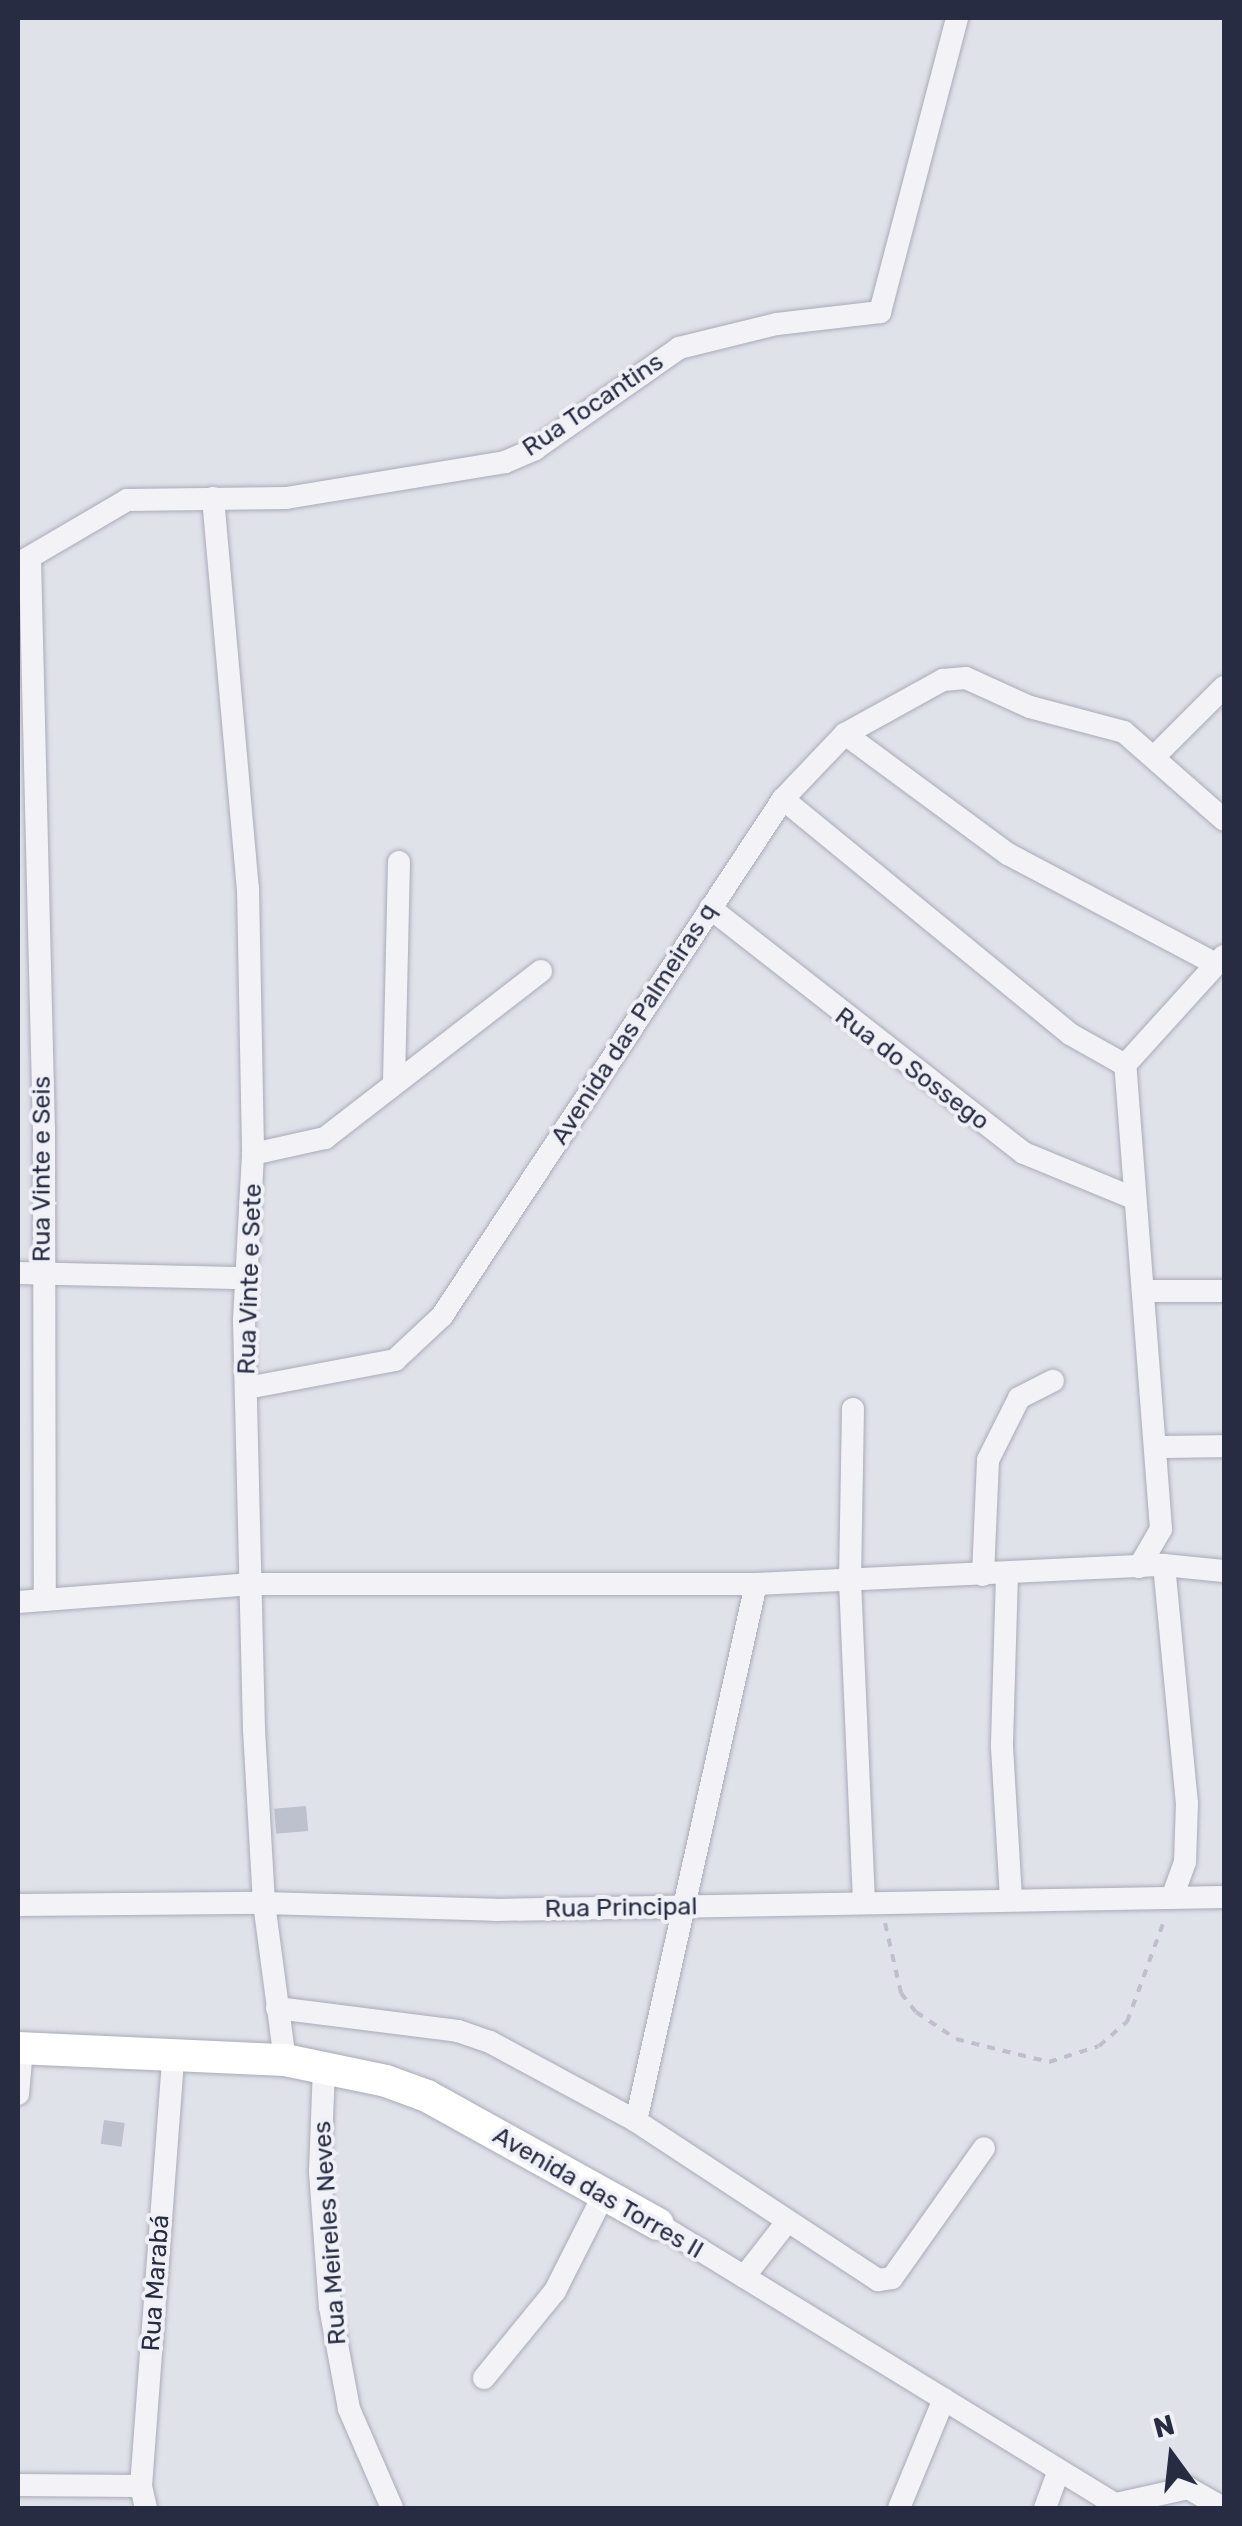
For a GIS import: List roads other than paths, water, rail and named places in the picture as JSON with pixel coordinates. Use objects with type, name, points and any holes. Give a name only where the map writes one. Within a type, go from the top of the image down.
[{"type":"street","name":"Rua Tocantins","points":[[24,561],[91,516],[128,500],[286,498],[505,462],[534,449],[679,348],[777,324],[880,312],[957,18]]},
{"type":"street","name":"Rua Vinte e Sete","points":[[213,498],[248,888],[254,1154],[247,1388],[252,1584],[264,1902],[285,2060]]},
{"type":"street","name":"Rua Vinte e Seis","points":[[24,561],[38,720],[46,1600]]},
{"type":"street","name":"Avenida das Palmeiras q","points":[[247,1388],[407,1353],[442,1316],[783,799],[845,734],[952,677],[1030,707],[1098,721],[1154,757],[1224,820]]},
{"type":"street","points":[[1154,757],[1224,686]]},
{"type":"street","points":[[845,734],[1008,854],[1220,960],[1125,1065],[1133,1198],[1146,1291],[1161,1529],[1139,1566]]},
{"type":"street","points":[[783,799],[1070,1034],[1125,1065]]},
{"type":"street","points":[[394,1082],[398,862]]},
{"type":"street","name":"Rua do Sossego","points":[[710,908],[1024,1153],[1133,1198]]},
{"type":"street","points":[[254,1154],[312,1145],[542,971]]},
{"type":"street","points":[[18,1274],[248,1278]]},
{"type":"street","points":[[1146,1291],[1224,1291]]},
{"type":"street","points":[[983,1575],[988,1460],[1019,1398],[1054,1381]]},
{"type":"street","points":[[853,1409],[850,1582],[872,1899]]},
{"type":"street","points":[[1155,1447],[1224,1446]]},
{"type":"street","points":[[18,1602],[252,1584],[756,1584],[1164,1565],[1224,1571]]},
{"type":"street","points":[[1164,1565],[1187,1803],[1185,1862],[1172,1896]]},
{"type":"street","points":[[1007,1574],[1002,1747],[1011,1899]]},
{"type":"street","points":[[636,2122],[756,1584]]},
{"type":"street","name":"Rua Principal","points":[[18,1905],[264,1902],[495,1910],[872,1899],[1224,1897]]},
{"type":"street","points":[[276,2008],[458,2031],[636,2122],[873,2278],[892,2278],[984,2148]]},
{"type":"street","points":[[18,2094],[20,2048]]},
{"type":"street","name":"Avenida das Torres II","points":[[20,2048],[285,2060],[427,2096],[658,2224],[1119,2506]]},
{"type":"street","name":"Rua Marabá","points":[[143,2497],[173,2056]]},
{"type":"street","name":"Rua Meireles Neves","points":[[324,2067],[320,2172],[330,2306],[349,2408],[392,2508]]},
{"type":"street","points":[[484,2378],[555,2291],[604,2194]]},
{"type":"street","points":[[744,2277],[787,2222]]},
{"type":"street","points":[[898,2508],[944,2399]]},
{"type":"street","points":[[1045,2508],[1059,2470]]},
{"type":"street","points":[[18,2485],[143,2497]]},
{"type":"street","points":[[1119,2506],[1188,2488],[1223,2508]]}]
